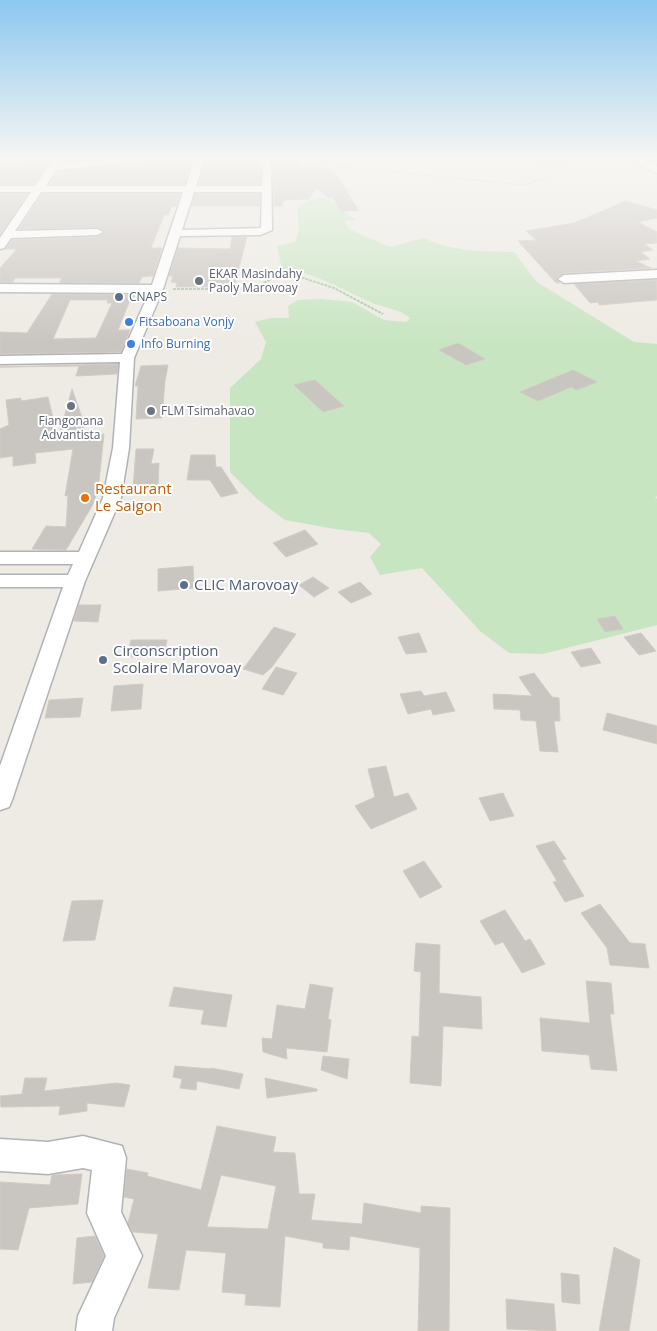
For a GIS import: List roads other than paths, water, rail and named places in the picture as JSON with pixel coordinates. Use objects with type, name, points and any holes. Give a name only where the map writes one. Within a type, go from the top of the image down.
[{"type":"street","points":[[0,246],[18,219]]},
{"type":"street","points":[[0,800],[83,558],[112,498],[122,448],[127,358],[157,289],[181,219]]},
{"type":"street","points":[[177,234],[260,232],[266,230],[266,219]]},
{"type":"street","points":[[8,235],[97,232]]},
{"type":"street","points":[[564,279],[657,274]]},
{"type":"street","points":[[0,288],[157,289]]},
{"type":"street","points":[[0,360],[127,358]]},
{"type":"street","points":[[0,558],[83,558]]},
{"type":"street","points":[[0,581],[75,581]]},
{"type":"street","points":[[0,1155],[48,1158],[83,1152],[110,1158],[104,1213],[124,1256],[96,1316],[94,1331]]},
{"type":"place","name":"EKAR Masindahy Paoly Marovoay","points":[[199,281]]},
{"type":"place","name":"CNAPS","points":[[119,297]]},
{"type":"place","name":"Fitsaboana Vonjy","points":[[129,322]]},
{"type":"place","name":"Info Burning","points":[[131,344]]},
{"type":"place","name":"Fiangonana Advantista","points":[[71,406]]},
{"type":"place","name":"FLM Tsimahavao","points":[[151,411]]},
{"type":"place","name":"Restaurant Le Saigon","points":[[85,498]]},
{"type":"place","name":"CLIC Marovoay","points":[[184,585]]},
{"type":"place","name":"Circonscription Scolaire Marovoay","points":[[103,660]]}]
